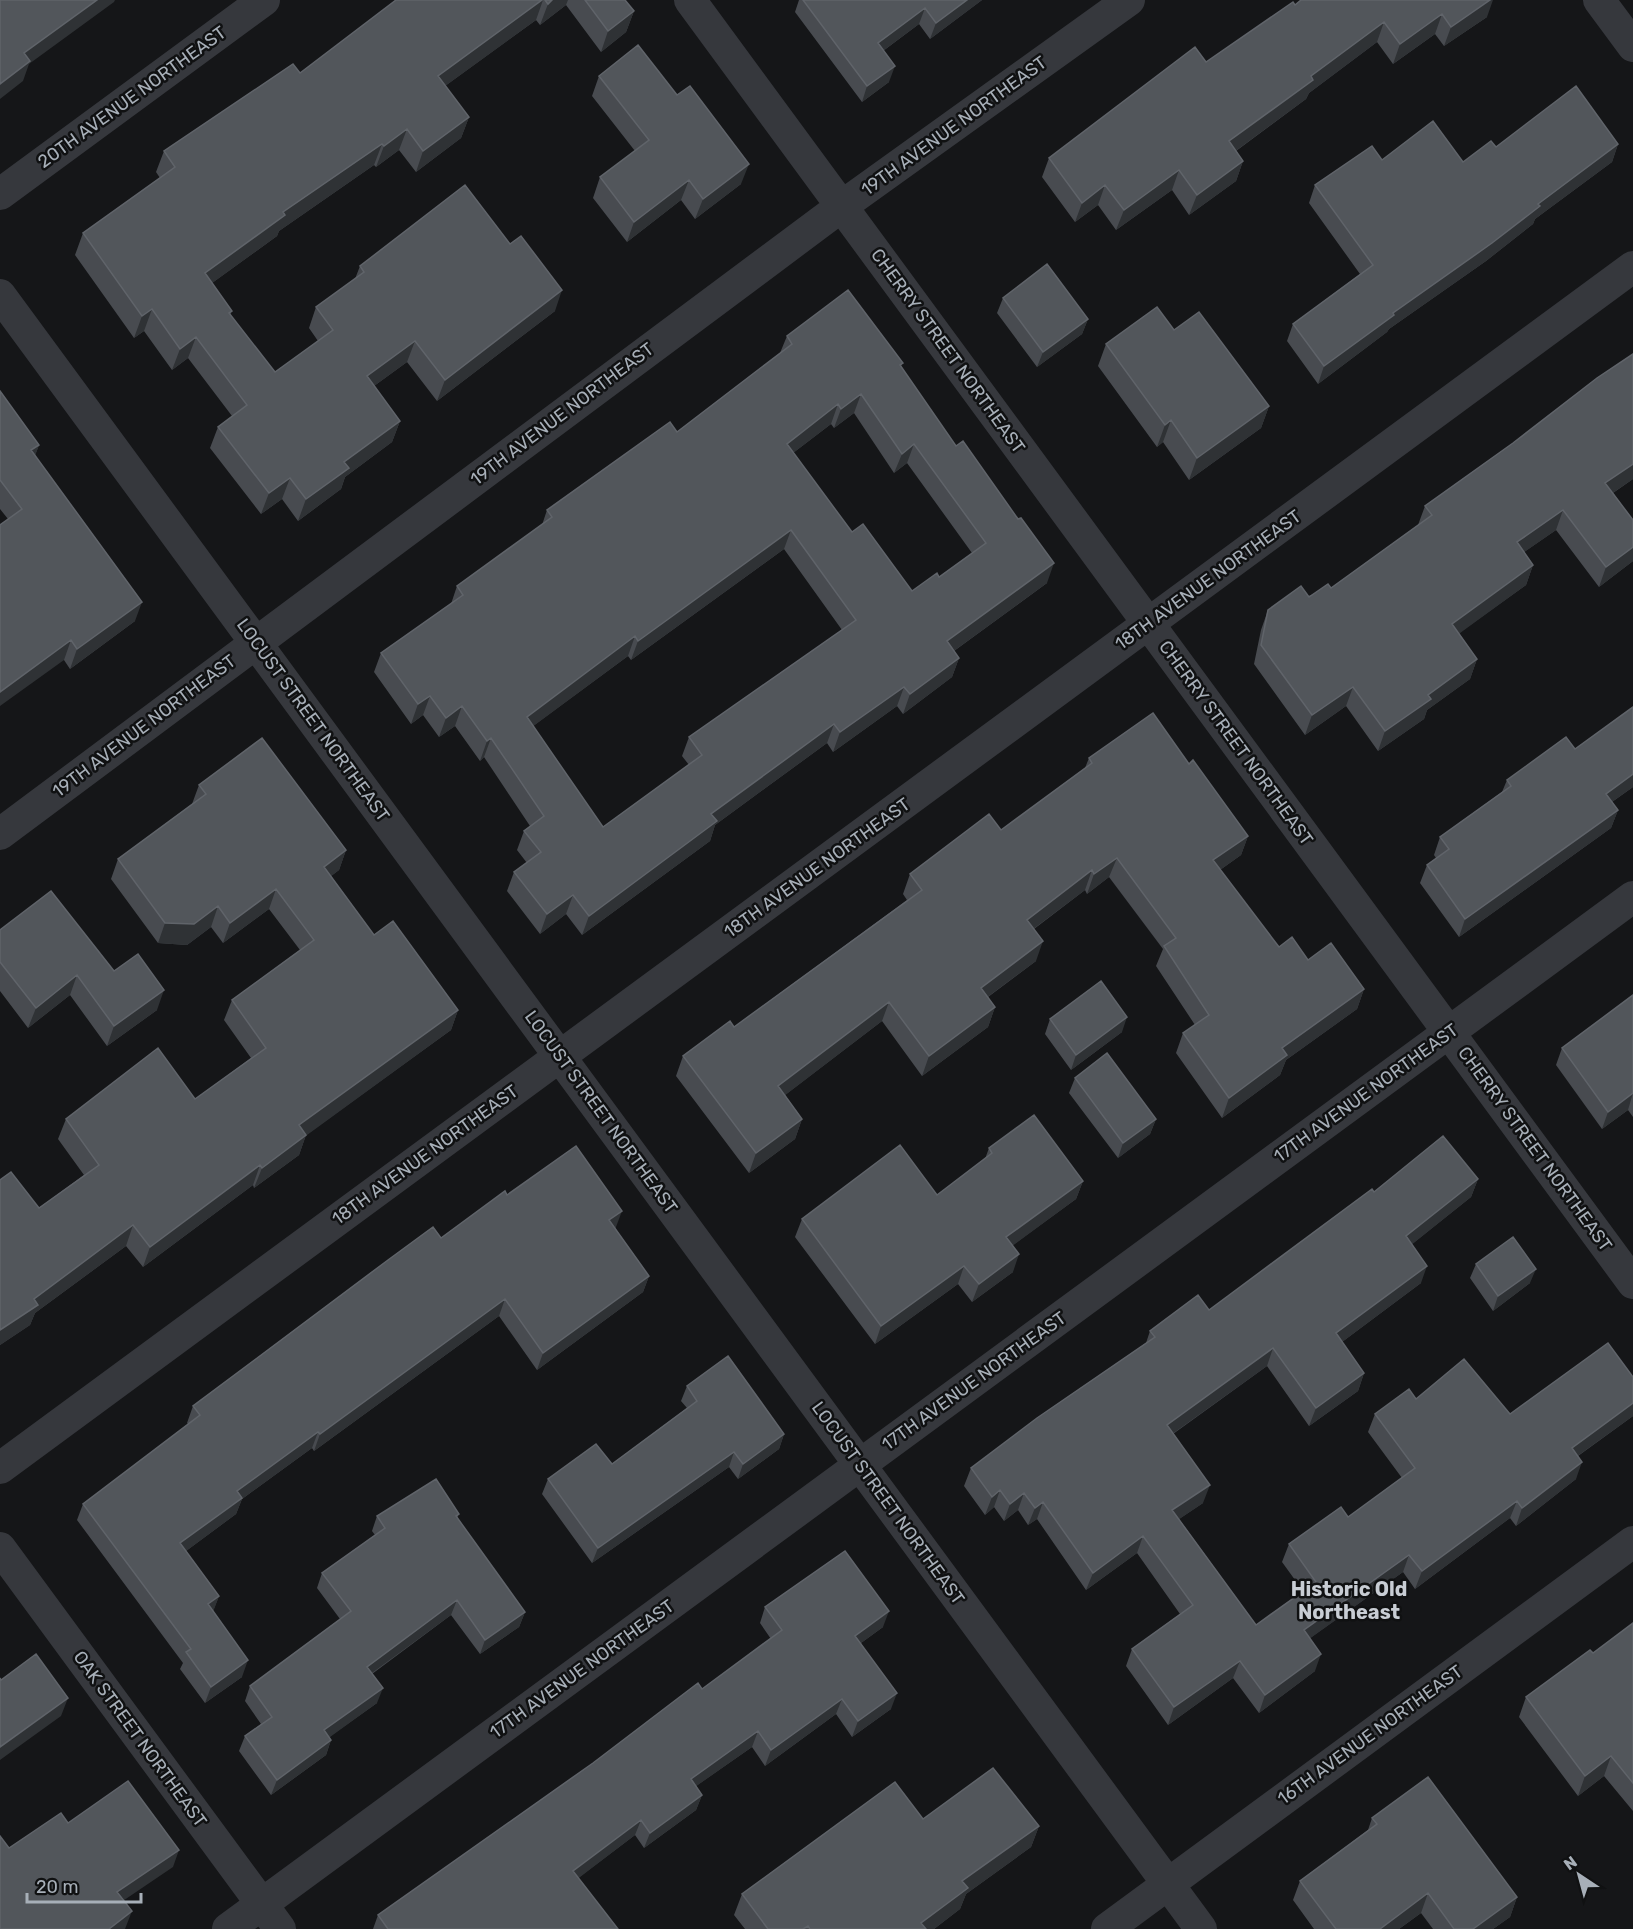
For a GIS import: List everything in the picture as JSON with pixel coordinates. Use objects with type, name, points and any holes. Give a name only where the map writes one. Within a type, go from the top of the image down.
[{"type":"street","name":"20TH AVENUE NORTHEAST","points":[[0,194],[264,0]]},
{"type":"street","name":"CHERRY STREET NORTHEAST","points":[[690,0],[1633,1283]]},
{"type":"street","name":"19TH AVENUE NORTHEAST","points":[[0,834],[842,207],[1129,0]]},
{"type":"street","points":[[1599,0],[1633,46]]},
{"type":"street","name":"18TH AVENUE NORTHEAST","points":[[0,1468],[1633,267]]},
{"type":"street","name":"LOCUST STREET NORTHEAST","points":[[0,295],[1201,1929]]},
{"type":"street","name":"17TH AVENUE NORTHEAST","points":[[228,1929],[1633,897]]},
{"type":"street","name":"16TH AVENUE NORTHEAST","points":[[1107,1929],[1633,1542]]},
{"type":"street","name":"OAK STREET NORTHEAST","points":[[0,1548],[280,1929]]},
{"type":"building","points":[[0,0],[97,0],[24,53],[30,61],[0,84]]},
{"type":"building","points":[[396,0],[542,0],[438,76],[469,117],[423,151],[407,129],[283,212],[285,215],[205,273],[232,311],[229,313],[275,372],[333,330],[316,307],[364,272],[360,266],[465,185],[510,244],[521,236],[562,290],[445,380],[415,341],[367,376],[400,421],[344,462],[349,468],[306,499],[290,478],[269,493],[218,427],[247,405],[196,337],[180,349],[152,309],[142,316],[83,233],[175,167],[164,151],[293,64],[300,73]]},
{"type":"building","points":[[585,0],[625,0],[634,11],[608,31]]},
{"type":"building","points":[[803,0],[967,0],[936,23],[925,8],[878,43],[895,66],[867,86]]},
{"type":"building","points":[[1301,0],[1490,0],[1451,27],[1442,14],[1400,44],[1384,22],[1311,76],[1313,80],[1229,141],[1243,161],[1197,195],[1179,170],[1124,210],[1105,185],[1082,203],[1049,158],[1195,47],[1206,62],[1293,2],[1295,5]]},
{"type":"building","points":[[638,45],[677,95],[690,86],[749,164],[703,199],[689,180],[634,222],[600,177],[649,140],[599,76]]},
{"type":"building","points":[[1576,86],[1618,144],[1538,204],[1540,206],[1492,243],[1393,313],[1394,315],[1324,366],[1293,324],[1373,265],[1315,185],[1372,146],[1382,160],[1433,121],[1463,162],[1491,141],[1496,147]]},
{"type":"building","points":[[1047,264],[1088,319],[1043,352],[1003,298]]},
{"type":"building","points":[[848,290],[903,363],[900,365],[956,446],[963,441],[1018,519],[1021,518],[1054,563],[947,641],[959,658],[910,694],[904,687],[840,732],[834,724],[711,814],[717,821],[589,916],[573,895],[547,914],[514,872],[541,852],[524,831],[544,816],[491,738],[487,741],[462,706],[446,718],[430,696],[418,704],[381,653],[463,595],[457,586],[552,517],[547,510],[670,422],[677,432],[792,344],[787,336]],"holes":[[[861,394],[902,454],[914,444],[986,543],[939,577],[937,573],[912,591],[863,524],[852,532],[787,444],[838,404],[841,409]],[[791,530],[856,620],[689,737],[702,755],[603,827],[527,717],[635,636],[638,641]]]},
{"type":"building","points":[[1157,307],[1174,330],[1199,312],[1269,406],[1197,458],[1171,420],[1165,425],[1106,344]]},
{"type":"building","points":[[1633,354],[1633,464],[1605,483],[1633,520],[1633,547],[1606,567],[1563,510],[1517,542],[1533,565],[1452,624],[1477,659],[1428,695],[1431,699],[1385,731],[1353,687],[1312,715],[1261,645],[1268,610],[1301,586],[1309,597],[1328,584],[1331,588],[1432,515],[1425,506],[1513,443],[1597,378]]},
{"type":"building","points":[[0,391],[39,445],[31,450],[142,602],[77,649],[71,640],[0,692],[0,525],[22,509],[0,480]]},
{"type":"building","points":[[1633,707],[1633,774],[1606,794],[1618,810],[1465,919],[1427,865],[1449,849],[1440,837],[1511,786],[1507,780],[1566,737],[1575,749]]},
{"type":"building","points":[[1153,713],[1189,764],[1193,760],[1248,836],[1213,860],[1279,947],[1292,937],[1308,960],[1331,943],[1364,989],[1282,1048],[1287,1055],[1229,1098],[1183,1033],[1209,1015],[1164,946],[1176,938],[1117,858],[1094,874],[1092,870],[1027,920],[1043,941],[981,988],[995,1007],[929,1056],[889,1002],[778,1086],[802,1119],[756,1153],[683,1056],[730,1021],[734,1027],[922,890],[910,874],[989,814],[1001,830],[1092,763],[1089,758]]},
{"type":"building","points":[[262,738],[346,850],[324,867],[374,935],[393,921],[458,1010],[299,1125],[306,1135],[262,1168],[260,1165],[150,1247],[133,1225],[34,1299],[38,1305],[0,1330],[0,1180],[11,1172],[39,1208],[99,1165],[66,1119],[158,1048],[195,1099],[266,1048],[232,1000],[314,940],[276,889],[230,923],[218,906],[194,924],[165,923],[118,859],[206,794],[199,785]]},
{"type":"building","points":[[51,891],[114,971],[138,954],[164,990],[114,1026],[77,975],[36,1008],[0,962],[0,930]]},
{"type":"building","points":[[1101,981],[1127,1017],[1076,1055],[1050,1019]]},
{"type":"building","points":[[1633,995],[1633,1093],[1608,1112],[1562,1048]]},
{"type":"building","points":[[1107,1053],[1156,1119],[1123,1143],[1075,1078]]},
{"type":"building","points":[[1034,1115],[1083,1181],[1006,1237],[1019,1254],[979,1284],[964,1266],[881,1326],[802,1219],[900,1145],[937,1195],[992,1153],[989,1148]]},
{"type":"building","points":[[1443,1136],[1478,1179],[1406,1236],[1427,1266],[1336,1333],[1364,1373],[1316,1408],[1273,1348],[1167,1425],[1210,1485],[1172,1510],[1256,1625],[1316,1582],[1289,1544],[1341,1507],[1348,1517],[1415,1468],[1375,1414],[1409,1389],[1416,1399],[1464,1359],[1510,1414],[1608,1343],[1633,1377],[1633,1403],[1572,1448],[1582,1462],[1522,1508],[1517,1501],[1422,1571],[1409,1555],[1304,1630],[1321,1654],[1265,1695],[1240,1661],[1174,1707],[1132,1649],[1193,1605],[1143,1536],[1093,1573],[1043,1502],[1035,1508],[1024,1493],[1010,1504],[1000,1490],[992,1497],[971,1468],[1037,1418],[1155,1337],[1150,1331],[1198,1295],[1209,1310],[1372,1189],[1374,1192]]},
{"type":"building","points":[[576,1146],[622,1211],[609,1220],[649,1276],[543,1353],[505,1299],[320,1434],[318,1432],[237,1491],[242,1498],[180,1543],[219,1596],[208,1604],[248,1660],[211,1687],[186,1652],[191,1649],[83,1504],[200,1415],[193,1406],[433,1227],[441,1238],[505,1191],[507,1195]]},
{"type":"building","points":[[1513,1237],[1536,1269],[1498,1296],[1476,1264]]},
{"type":"building","points":[[728,1356],[784,1434],[743,1464],[734,1452],[598,1548],[548,1479],[596,1444],[612,1464],[697,1401],[687,1386]]},
{"type":"building","points":[[436,1479],[459,1514],[456,1516],[525,1612],[485,1640],[457,1600],[367,1667],[383,1688],[324,1730],[331,1740],[277,1780],[245,1736],[272,1717],[250,1686],[351,1611],[322,1573],[385,1528],[377,1516]]},
{"type":"building","points":[[845,1551],[889,1611],[855,1636],[897,1693],[858,1721],[842,1699],[771,1750],[758,1731],[691,1779],[702,1795],[650,1833],[641,1820],[573,1871],[618,1929],[388,1929],[378,1915],[593,1763],[698,1683],[702,1689],[782,1630],[765,1607]]},
{"type":"building","points":[[1633,1623],[1633,1783],[1611,1756],[1585,1776],[1526,1697],[1590,1650],[1593,1653]]},
{"type":"building","points":[[36,1654],[68,1698],[0,1747],[0,1678],[1,1680]]},
{"type":"building","points":[[993,1768],[1039,1826],[962,1881],[968,1888],[921,1923],[926,1929],[810,1929],[808,1926],[803,1929],[768,1929],[742,1894],[895,1782],[923,1819]]},
{"type":"building","points":[[1428,1777],[1517,1897],[1473,1929],[1454,1929],[1428,1893],[1380,1929],[1336,1929],[1300,1881],[1377,1824],[1372,1818]]},
{"type":"building","points":[[128,1781],[179,1850],[117,1892],[132,1911],[109,1929],[0,1929],[0,1836],[9,1848],[61,1813],[68,1823]]},
{"type":"district","name":"Historic Old Northeast","points":[[1349,1600]]}]
